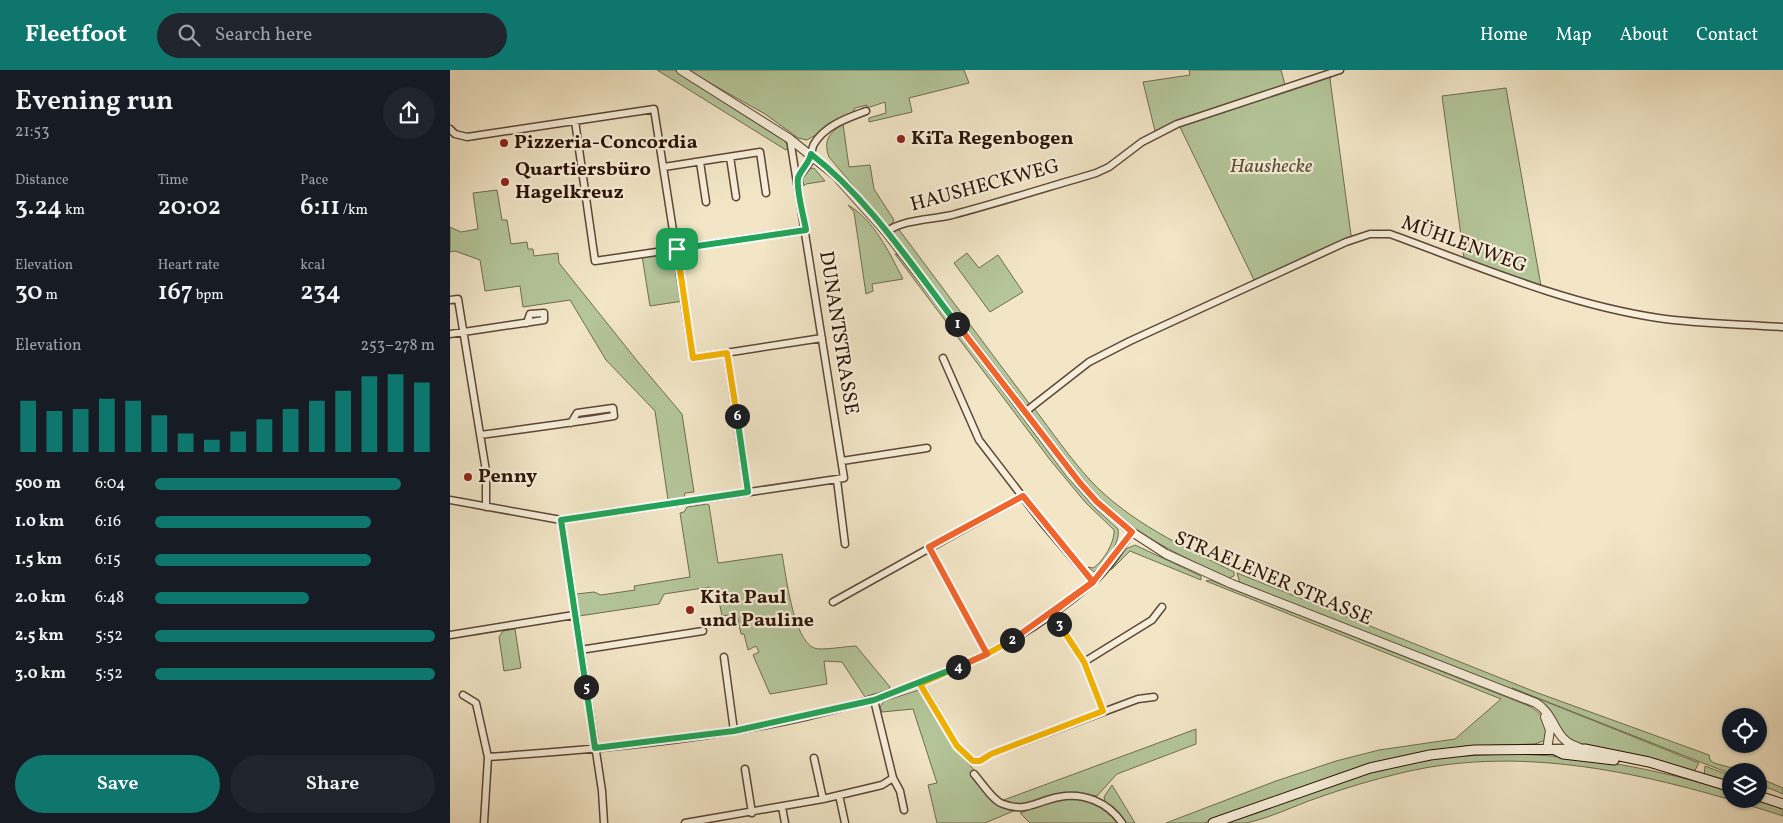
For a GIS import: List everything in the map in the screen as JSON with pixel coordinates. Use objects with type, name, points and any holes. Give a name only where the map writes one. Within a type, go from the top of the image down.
[{"type":"main road","name":"STRAELENER STRASSE","points":[[1551,750],[1562,748],[1585,749],[1649,762],[1722,784]]},
{"type":"main road","points":[[1213,823],[1339,778],[1404,760],[1474,750],[1551,750]]},
{"type":"main road","name":"STRAELENER STRASSE","points":[[1551,750],[1562,754],[1671,770]]},
{"type":"main road","points":[[1767,799],[1783,804]]},
{"type":"street","name":"STRAELENER STRASSE","points":[[681,70],[790,139],[835,174],[886,232],[1097,502],[1132,532],[1166,554],[1232,584],[1503,692],[1533,706],[1545,717],[1550,730],[1551,750]]},
{"type":"street","name":"HAUSHECKWEG","points":[[886,232],[899,225],[934,220],[1096,173],[1109,167],[1142,142],[1177,124],[1340,70]]},
{"type":"street","points":[[450,129],[455,134],[467,137],[654,109],[693,358],[822,338]]},
{"type":"street","points":[[798,180],[802,170],[810,162],[814,144],[830,127],[866,111]]},
{"type":"street","points":[[575,121],[595,261],[806,230]]},
{"type":"street","name":"DUNANTSTRASSE","points":[[790,139],[842,461],[841,479],[845,544]]},
{"type":"street","points":[[664,167],[760,152],[766,193]]},
{"type":"street","points":[[730,157],[736,197]]},
{"type":"street","points":[[700,162],[706,202]]},
{"type":"street","name":"MÜHLENWEG","points":[[1025,412],[1088,362],[1130,341],[1370,234],[1390,234],[1533,287],[1628,312],[1658,318],[1783,328]]},
{"type":"street","points":[[450,300],[458,299],[486,471],[486,507]]},
{"type":"street","points":[[450,334],[527,323]]},
{"type":"street","points":[[727,353],[748,492]]},
{"type":"street","points":[[943,358],[979,440],[1093,582]]},
{"type":"street","points":[[480,435],[614,416],[613,408],[577,413],[571,422]]},
{"type":"street","points":[[842,461],[926,448]]},
{"type":"street","points":[[450,500],[561,520],[841,479]]},
{"type":"street","points":[[833,602],[1023,496]]},
{"type":"street","points":[[561,520],[595,748],[604,823]]},
{"type":"street","points":[[488,757],[595,748],[734,731],[874,700],[920,684],[987,654],[1024,633],[1052,613],[1093,582],[1132,532]]},
{"type":"street","points":[[929,547],[987,654]]},
{"type":"street","points":[[1084,662],[1152,620],[1162,607]]},
{"type":"street","points":[[1052,613],[1084,662],[1103,711]]},
{"type":"street","points":[[450,635],[574,615]]},
{"type":"street","points":[[580,650],[703,631]]},
{"type":"street","points":[[724,657],[734,731]]},
{"type":"street","points":[[920,684],[957,746],[973,761],[980,761],[991,754],[1103,711],[1138,699],[1154,697]]},
{"type":"street","name":"STRAELENER STRASSE","points":[[1503,692],[1526,699],[1544,708],[1567,743],[1585,749]]},
{"type":"street","points":[[463,695],[476,703],[488,757],[484,823]]},
{"type":"street","points":[[874,700],[893,778],[900,791],[904,810]]},
{"type":"street","points":[[1551,750],[1558,732]]},
{"type":"street","points":[[814,758],[823,799]]},
{"type":"street","points":[[744,769],[752,813]]},
{"type":"street","points":[[974,774],[1001,804],[1022,809],[1057,797],[1069,795],[1099,801],[1122,823]]},
{"type":"street","points":[[685,823],[725,820],[782,808],[882,784],[893,778]]},
{"type":"street","points":[[839,795],[846,823]]},
{"type":"street","points":[[782,808],[785,823]]},
{"type":"green space","points":[[657,70],[674,70],[783,140],[788,148],[786,150]]},
{"type":"green space","points":[[687,70],[964,70],[969,83],[909,98],[912,112],[869,122],[869,118],[886,113],[885,102],[867,108],[867,105],[855,108],[852,114],[807,140],[798,138],[765,114]]},
{"type":"green space","name":"Haushecke","points":[[1189,70],[1281,70],[1285,85],[1155,131],[1143,82],[1190,75]]},
{"type":"green space","name":"Haushecke","points":[[1333,74],[1330,79],[1351,235],[1355,237],[1255,282],[1179,125]]},
{"type":"green space","points":[[1506,88],[1541,286],[1464,258],[1442,96]]},
{"type":"green space","points":[[843,124],[849,167],[870,165],[874,189],[894,220],[891,226],[887,226],[829,157],[827,151],[828,138]]},
{"type":"green space","points":[[814,168],[825,181],[804,186],[802,177],[808,169]]},
{"type":"green space","points":[[497,190],[502,220],[507,220],[511,244],[527,242],[528,249],[533,249],[534,256],[558,253],[559,263],[682,414],[694,492],[685,493],[684,498],[668,500],[655,411],[606,360],[570,300],[523,307],[520,286],[485,291],[480,260],[455,251],[450,252],[450,227],[461,232],[478,229],[473,193]]},
{"type":"green space","points":[[848,205],[866,219],[873,228],[903,279],[872,284],[873,291],[866,294],[854,212]]},
{"type":"green space","points":[[897,227],[1031,406],[1024,407],[1020,403],[898,241],[893,234]]},
{"type":"green space","points":[[674,251],[683,301],[650,306],[642,256]]},
{"type":"green space","points":[[967,253],[979,268],[998,255],[1023,292],[990,312],[954,263]]},
{"type":"green space","points":[[895,254],[901,256],[1067,477],[1096,509],[1118,529],[1115,546],[1103,564],[1094,572],[1088,567],[1093,568],[1104,557],[1113,540],[1114,530],[1085,502],[1051,461]]},
{"type":"green space","points":[[1034,408],[1075,463],[1105,495],[1140,521],[1177,543],[1234,572],[1234,576],[1229,578],[1180,555],[1148,537],[1118,516],[1084,483],[1030,416]]},
{"type":"green space","points":[[709,505],[718,563],[782,554],[792,606],[801,632],[807,642],[817,649],[856,646],[890,687],[888,690],[865,697],[842,662],[824,661],[827,684],[770,694],[753,655],[759,652],[756,646],[748,650],[744,634],[741,634],[737,614],[722,616],[719,601],[710,587],[664,594],[659,604],[579,616],[576,594],[594,592],[601,595],[635,590],[634,586],[690,577],[680,513],[684,512],[687,507]]},
{"type":"green space","points":[[1135,545],[1201,576],[1201,580],[1130,551],[1111,570],[1126,549]]},
{"type":"green space","points":[[1237,573],[1538,693],[1709,755],[1710,760],[1722,765],[1722,770],[1512,688],[1699,763],[1694,772],[1576,744],[1565,739],[1550,712],[1415,653],[1240,583]]},
{"type":"green space","points":[[1210,580],[1529,706],[1538,712],[1546,724],[1546,740],[1535,744],[1467,746],[1431,751],[1314,783],[1204,823],[1166,823],[1276,781],[1336,761],[1379,750],[1455,739],[1501,699],[1206,581]]},
{"type":"green space","points":[[515,629],[521,668],[504,671],[499,637],[503,631]]},
{"type":"green space","points":[[921,690],[955,748],[1001,801],[1196,729],[1196,744],[1117,774],[1097,796],[1069,793],[1016,810],[985,823],[937,823],[928,785],[937,783],[913,709],[882,712],[880,707],[884,701]]},
{"type":"green space","points":[[1506,754],[1592,760],[1648,770],[1722,789],[1722,798],[1690,788],[1594,768],[1498,761],[1449,764],[1401,773],[1338,791],[1255,821],[1223,823],[1372,771],[1444,757]]},
{"type":"green space","points":[[1705,766],[1722,773],[1722,781],[1704,776]]},
{"type":"green space","points":[[1767,781],[1783,788],[1783,794],[1767,787]]},
{"type":"green space","points":[[1112,785],[1135,823],[1125,823],[1106,804],[1104,797]]},
{"type":"green space","points":[[1073,798],[1099,806],[1119,823],[1030,823],[1020,813],[1060,799]]},
{"type":"green space","points":[[1767,802],[1783,807],[1783,816],[1757,808],[1767,808]]},
{"type":"place","name":"KiTa Regenbogen","points":[[901,139]]},
{"type":"place","name":"Pizzeria-Concordia","points":[[504,143]]},
{"type":"place","name":"Quartiersbüro Hagelkreuz","points":[[505,182]]},
{"type":"place","name":"Penny","points":[[468,477]]},
{"type":"place","name":"Kita Paul und Pauline","points":[[690,610]]},
{"type":"route","points":[[677,249],[693,358],[727,353],[748,492],[561,520],[595,748],[734,731],[874,700],[920,684],[959,666],[987,654],[929,547],[1023,496],[1042,522],[1093,582],[1052,613],[1084,662],[1103,711],[991,754],[980,761],[973,761],[966,757],[957,746],[920,684],[987,654],[1024,633],[1093,582],[1132,532],[1097,502],[1080,483],[856,196],[835,174],[811,154],[810,162],[802,170],[798,180],[806,230],[677,249]]}]
